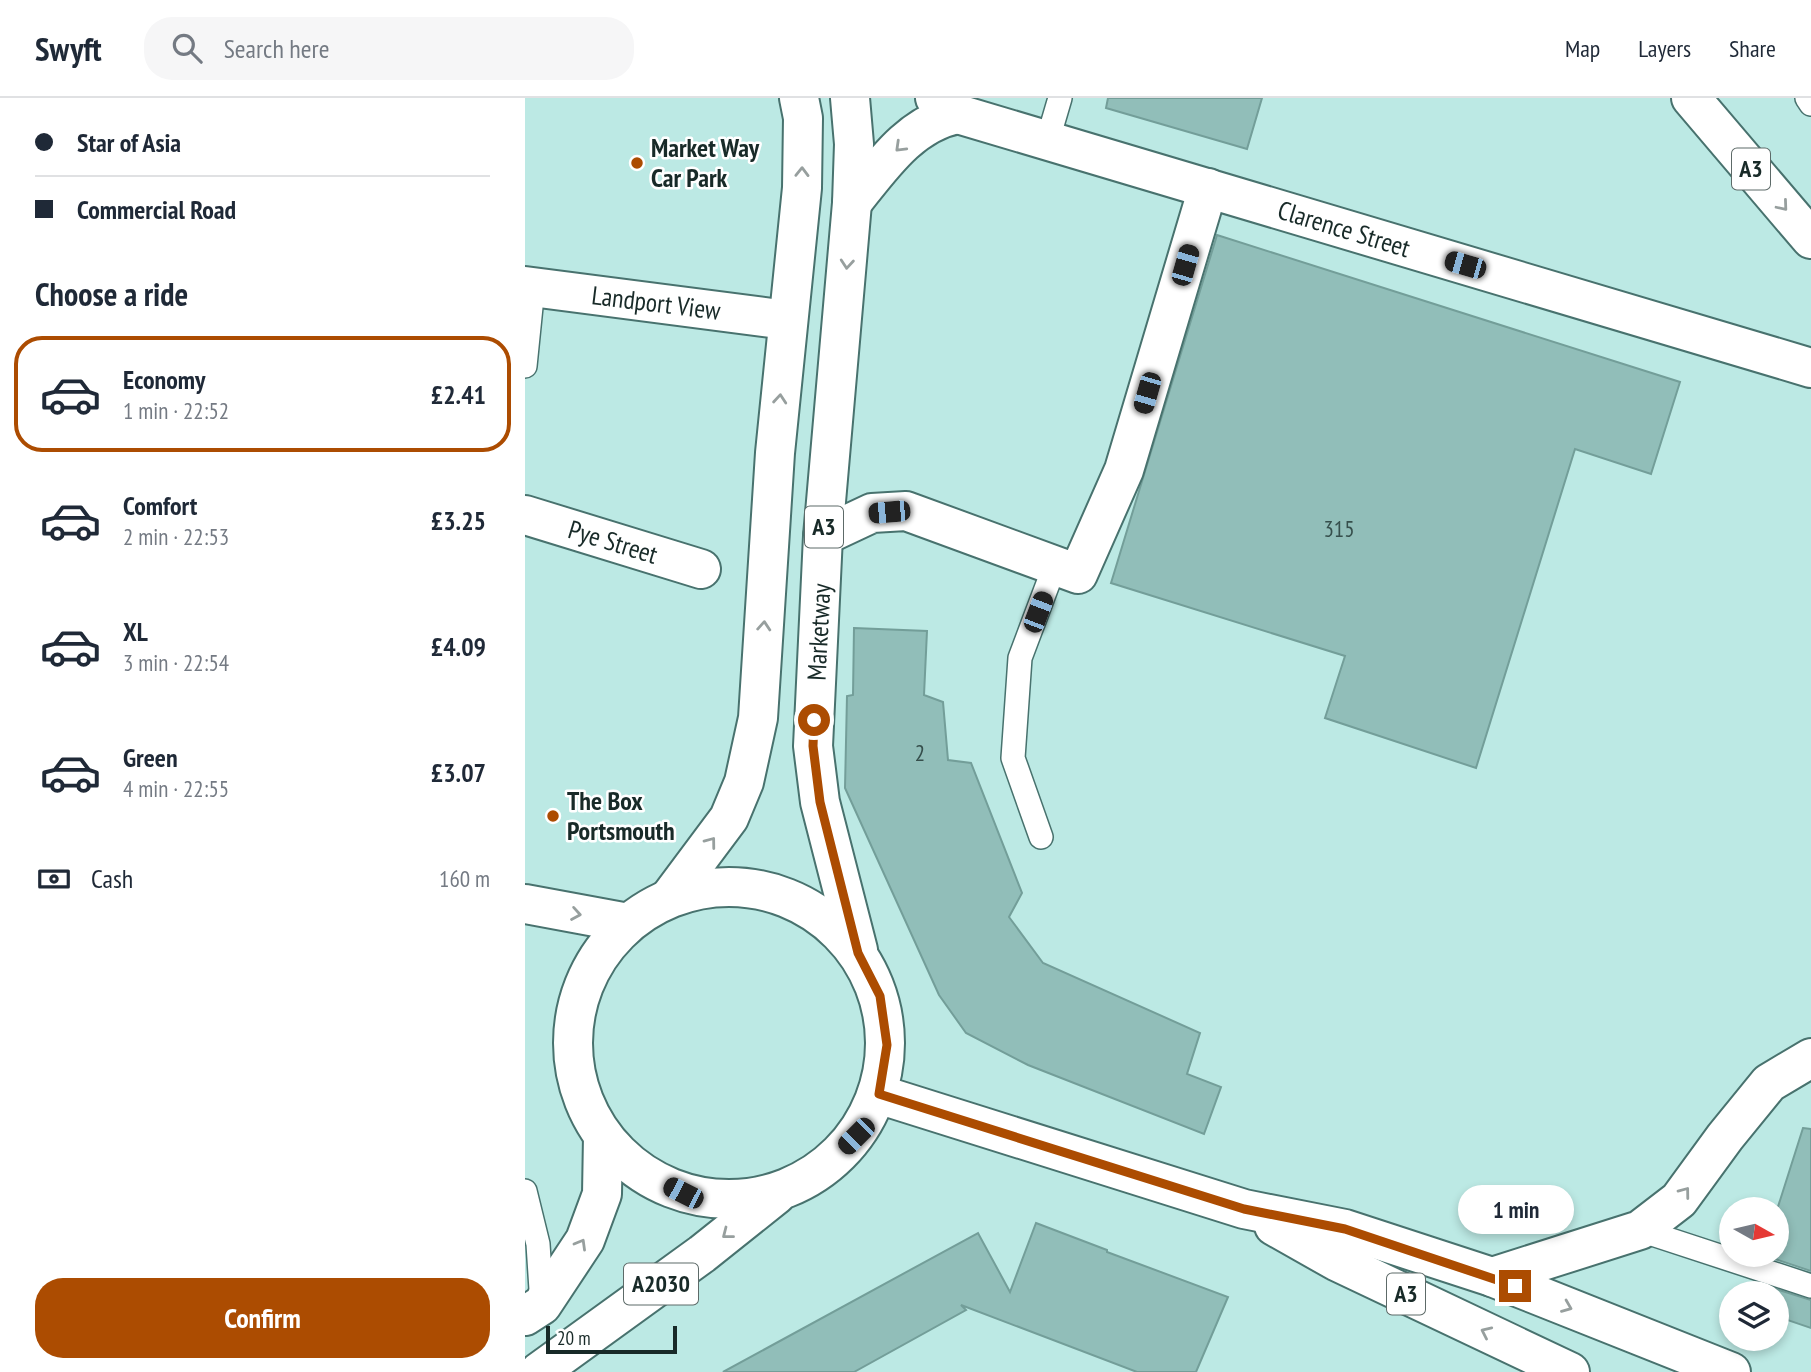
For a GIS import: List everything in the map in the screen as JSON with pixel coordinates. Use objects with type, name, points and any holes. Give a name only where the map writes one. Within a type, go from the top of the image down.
[{"type":"main road","name":"Marketway","points":[[670,897],[729,818],[744,782],[758,718],[775,453],[802,188],[803,118],[799,98]]},
{"type":"main road","name":"Marketway","points":[[850,98],[854,144],[852,203],[823,536],[813,746],[820,802],[858,953]]},
{"type":"main road","name":"A3","points":[[1691,98],[1811,239]]},
{"type":"main road","name":"Clarence Street","points":[[852,203],[894,152],[918,130],[939,117],[946,106],[1207,188],[1811,368]]},
{"type":"main road","points":[[823,536],[873,513],[906,511],[1067,570],[1124,470],[1207,188]]},
{"type":"main road","name":"Landport View","points":[[529,286],[787,320]]},
{"type":"main road","name":"Pye Street","points":[[525,515],[701,569]]},
{"type":"main road","points":[[722,886],[774,892],[821,915],[858,953],[880,996],[887,1045],[879,1094],[856,1136],[823,1170],[781,1192],[731,1200],[683,1193],[638,1171],[603,1136],[584,1102],[577,1077],[574,1064],[574,1024],[583,986],[602,952],[628,923],[670,897],[722,886]]},
{"type":"main road","points":[[525,904],[628,923]]},
{"type":"main road","points":[[1492,1277],[1640,1230],[1679,1200],[1769,1083],[1811,1058]]},
{"type":"main road","name":"A3","points":[[879,1094],[1244,1209],[1345,1229],[1492,1277],[1731,1372]]},
{"type":"main road","points":[[533,1310],[585,1240],[602,1194],[603,1136]]},
{"type":"main road","name":"A2030","points":[[539,1372],[702,1255],[781,1192]]},
{"type":"main road","name":"A3","points":[[1244,1209],[1336,1261],[1570,1372]]},
{"type":"lane","points":[[1048,139],[1059,98]]},
{"type":"lane","points":[[1807,98],[1811,104]]},
{"type":"lane","points":[[525,366],[529,286]]},
{"type":"lane","points":[[1041,837],[1013,758],[1020,658],[1067,570]]},
{"type":"lane","points":[[525,1191],[538,1244],[533,1310]]},
{"type":"lane","points":[[1640,1230],[1811,1286]]},
{"type":"building","points":[[1108,98],[1262,98],[1247,149],[1106,108]]},
{"type":"building","points":[[1217,235],[1680,382],[1651,474],[1575,449],[1476,768],[1325,718],[1345,656],[1111,583]]},
{"type":"building","points":[[854,628],[927,631],[924,695],[943,702],[948,760],[971,763],[1022,893],[1009,917],[1043,963],[1200,1033],[1187,1074],[1221,1087],[1204,1134],[1028,1065],[966,1033],[939,995],[845,788],[847,696],[853,695]]},
{"type":"building","points":[[1803,1128],[1811,1129],[1811,1271],[1789,1264],[1789,1197],[1781,1197]]},
{"type":"building","points":[[1036,1223],[1228,1297],[1196,1372],[1137,1372],[961,1305],[966,1310],[854,1372],[723,1372],[978,1233],[1010,1292]]},
{"type":"building","points":[[1789,1293],[1811,1300],[1811,1328],[1789,1320]]},
{"type":"place","name":"Market Way Car Park","points":[[637,163]]},
{"type":"place","name":"The Box Portsmouth","points":[[553,816]]},
{"type":"route","points":[[814,720],[813,746],[820,802],[858,953],[880,996],[887,1045],[879,1094],[1244,1209],[1345,1229],[1515,1286]]}]
